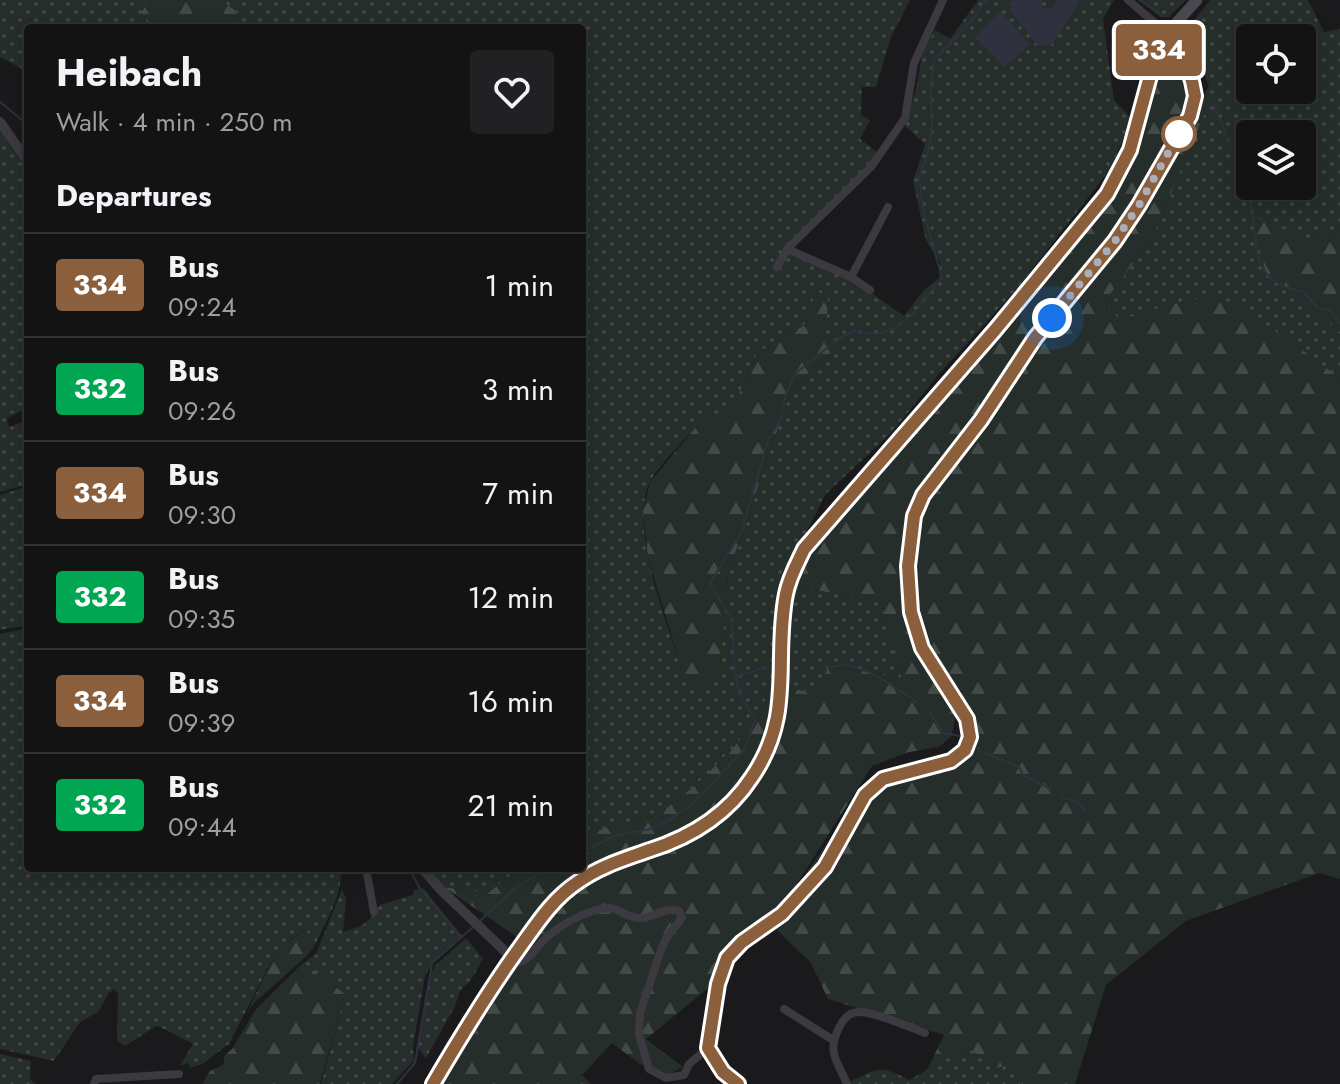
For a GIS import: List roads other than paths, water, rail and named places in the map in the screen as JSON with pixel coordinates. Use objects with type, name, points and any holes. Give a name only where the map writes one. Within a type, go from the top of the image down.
[{"type":"main road","points":[[433,1084],[512,958],[550,906],[570,887],[597,870],[695,831],[727,807],[754,775],[773,739],[778,716],[786,595],[792,572],[804,549],[975,354],[1107,194],[1130,150],[1154,63],[1167,33],[1197,0]]},
{"type":"street","points":[[777,267],[787,249],[871,167],[905,118],[914,63],[943,0]]},
{"type":"street","points":[[738,1084],[723,1072],[708,1048],[718,984],[727,958],[742,942],[782,914],[825,867],[865,795],[883,779],[951,761],[965,750],[970,737],[967,719],[922,648],[911,612],[908,566],[914,516],[923,495],[981,420],[1035,338],[1103,258],[1139,205],[1190,116],[1195,96],[1186,63],[1167,33],[1128,0]]},
{"type":"street","points":[[0,122],[24,155]]},
{"type":"street","points":[[851,277],[888,207]]},
{"type":"street","points":[[787,249],[851,277],[870,290]]},
{"type":"street","points":[[367,872],[374,912]]},
{"type":"street","points":[[429,872],[512,958],[520,962],[527,959],[553,932],[602,910],[611,908],[632,918],[644,918],[667,910],[679,911],[682,918],[661,950],[638,1026],[649,1069],[666,1078],[685,1079],[689,1064],[708,1048]]},
{"type":"street","points":[[784,1009],[833,1040]]},
{"type":"street","points":[[847,1084],[835,1060],[833,1040],[843,1020],[856,1012],[863,1012],[925,1033]]},
{"type":"street","points":[[94,1084],[96,1079],[179,1074]]},
{"type":"water","points":[[1012,0],[1042,0],[1042,8],[1051,9],[1058,0],[1080,0],[1053,44],[1038,46],[1010,10]]},
{"type":"water","points":[[1001,11],[1030,45],[1004,67],[974,37]]},
{"type":"waterway","points":[[586,850],[614,836],[650,829],[666,822],[690,806],[744,750],[755,720],[740,694],[735,674],[732,620],[710,583],[742,531],[768,440],[781,418],[786,394],[796,373],[837,340],[854,331],[876,334],[894,329],[915,312],[942,278],[924,214],[919,176],[932,129],[934,60],[970,23],[986,0]]},
{"type":"waterway","points":[[1139,0],[1163,16]]},
{"type":"waterway","points":[[1191,51],[1200,70]]},
{"type":"waterway","points":[[0,102],[24,122]]},
{"type":"waterway","points":[[1213,104],[1230,144],[1239,149],[1257,249],[1265,272],[1274,281],[1304,292],[1317,308],[1330,310],[1340,323]]},
{"type":"waterway","points":[[823,665],[845,664],[874,674],[917,702]]},
{"type":"waterway","points":[[737,676],[771,666]]},
{"type":"waterway","points":[[930,712],[943,733],[960,736]]},
{"type":"waterway","points":[[977,747],[1019,767],[1023,775],[1051,789]]},
{"type":"waterway","points":[[1062,797],[1079,803],[1086,811]]},
{"type":"waterway","points":[[411,872],[419,887],[461,937]]},
{"type":"waterway","points":[[481,920],[514,889],[542,872]]},
{"type":"waterway","points":[[397,1084],[415,1063],[432,963],[472,928]]}]
